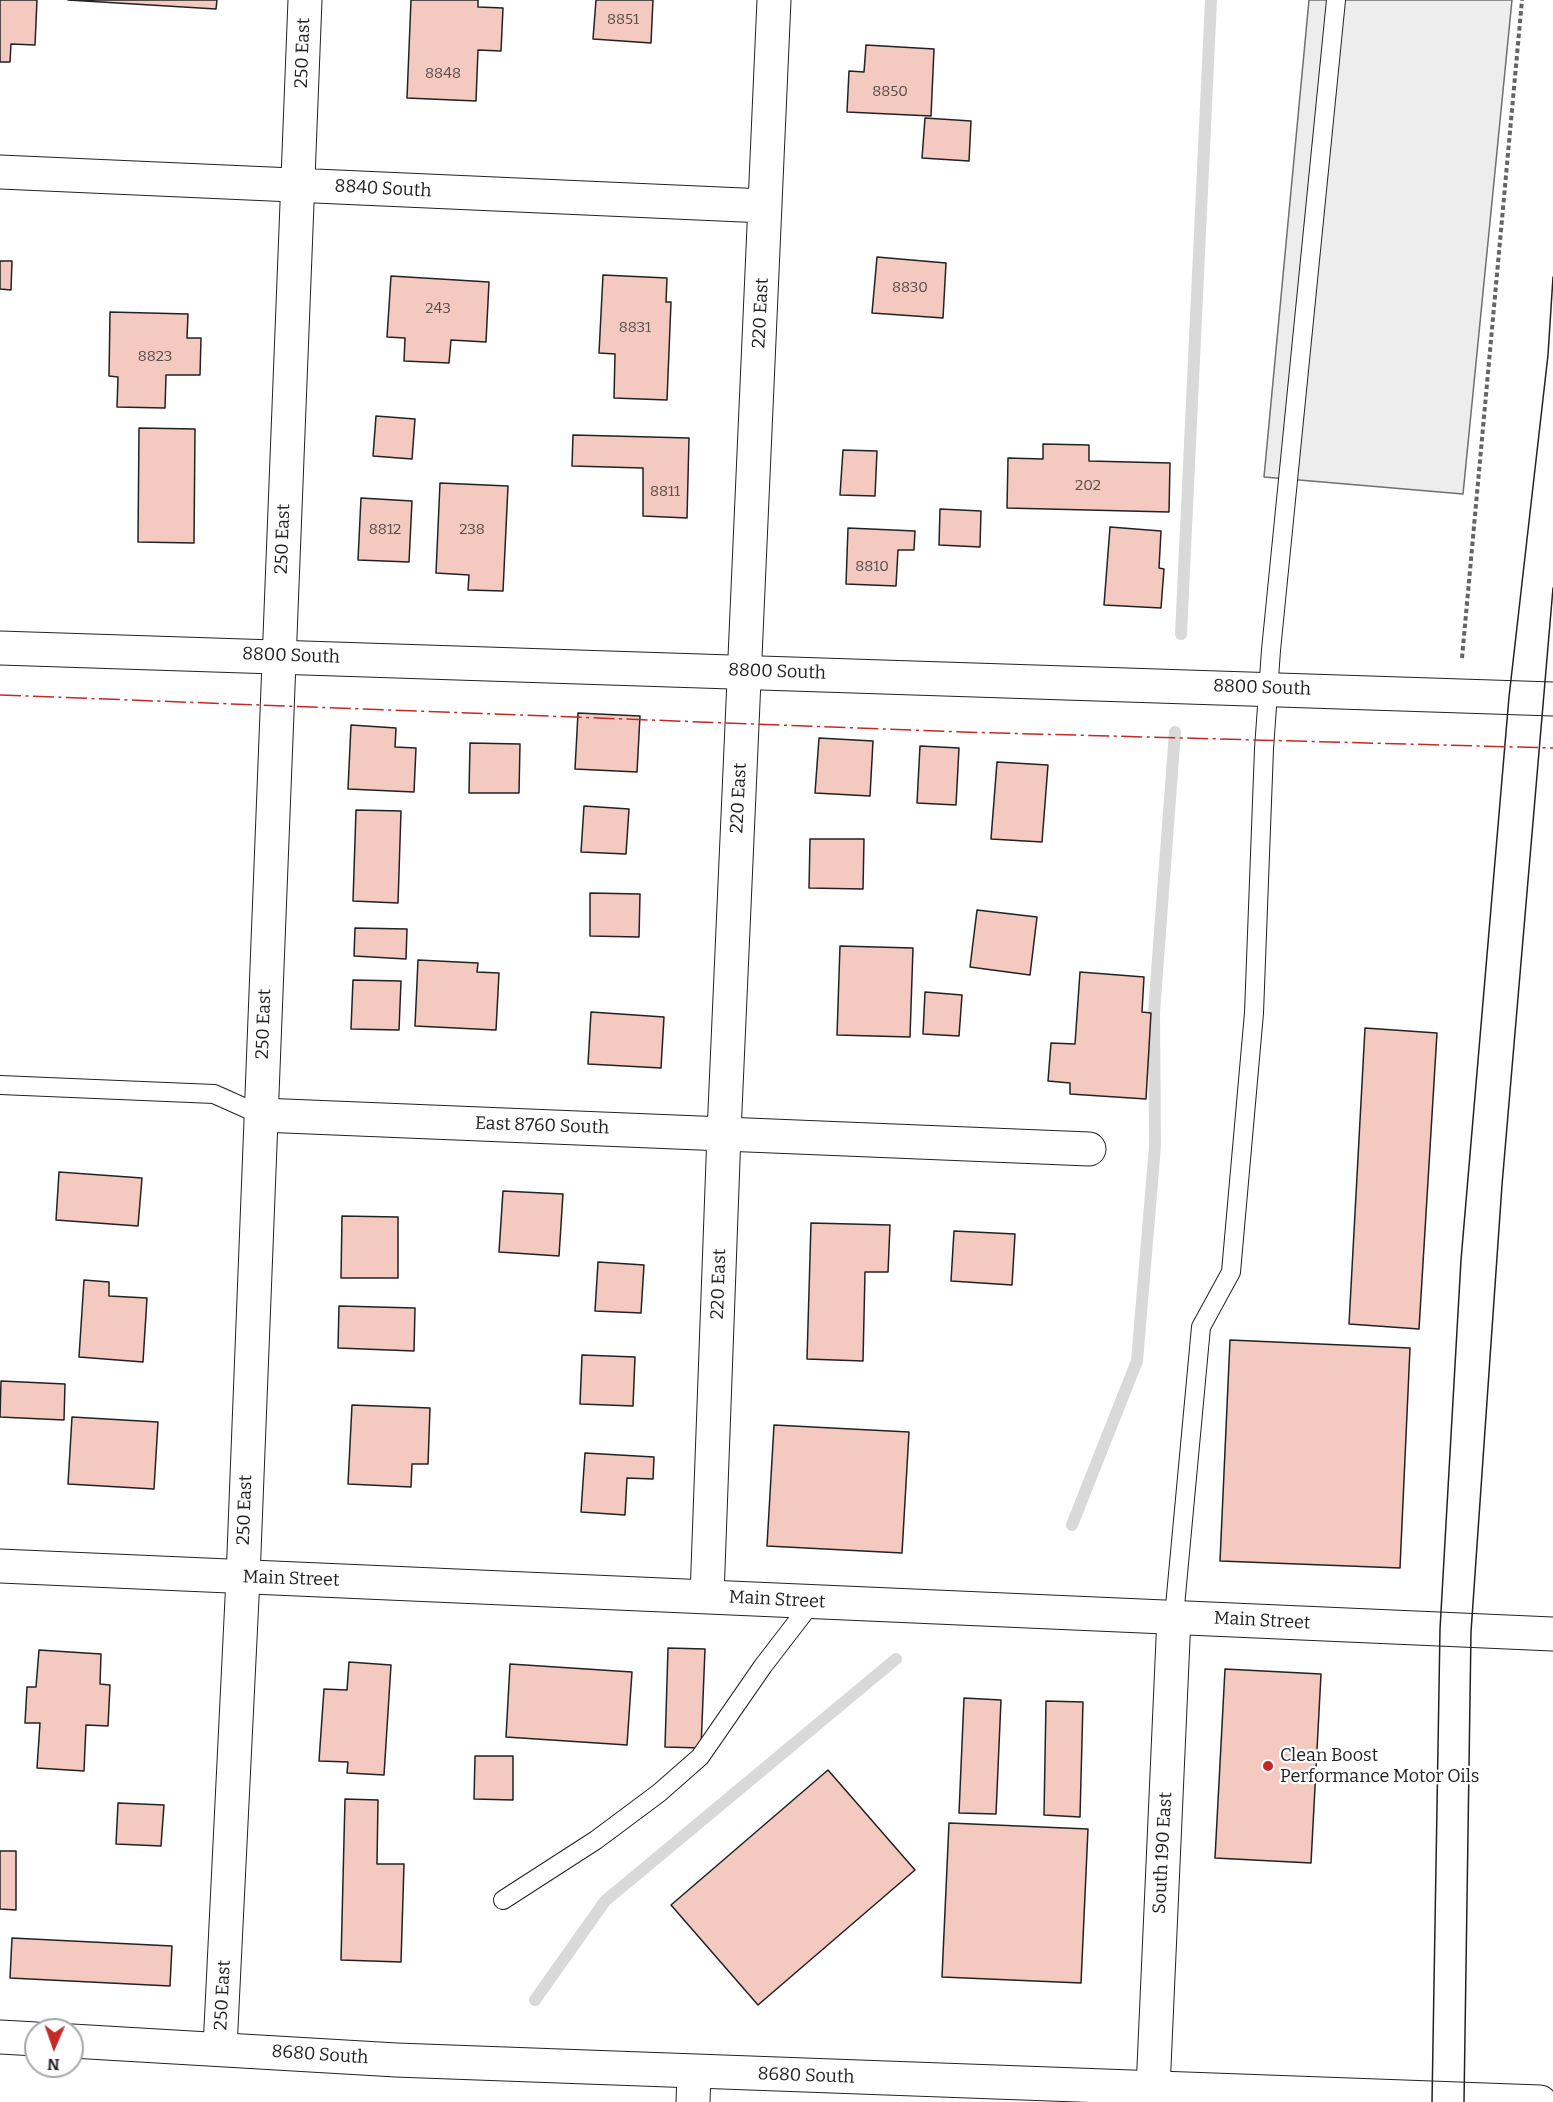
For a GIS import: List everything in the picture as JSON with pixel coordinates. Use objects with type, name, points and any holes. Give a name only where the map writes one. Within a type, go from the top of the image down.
[{"type":"street","name":"250 East","points":[[220,2048],[243,1578],[304,0]]},
{"type":"street","name":"220 East","points":[[708,1596],[724,1133],[774,0]]},
{"type":"street","name":"8840 South","points":[[0,172],[765,206]]},
{"type":"street","name":"8800 South","points":[[0,648],[745,670],[1553,699]]},
{"type":"street","name":"East 8760 South","points":[[261,1114],[1089,1149]]},
{"type":"street","name":"Main Street","points":[[0,1566],[1553,1634]]},
{"type":"street","name":"South 190 East","points":[[1161,2093],[1174,1617]]},
{"type":"street","points":[[0,2037],[24,2038]]},
{"type":"street","name":"8680 South","points":[[84,2042],[396,2060],[693,2087],[1161,2093],[1540,2102]]},
{"type":"lane","points":[[1174,1617],[1201,1327],[1231,1272],[1254,1013],[1269,689],[1336,0]]},
{"type":"lane","name":"East 8760 South","points":[[0,1085],[214,1094],[261,1114]]},
{"type":"lane","points":[[503,1900],[596,1840],[659,1793],[700,1757],[763,1666],[813,1601]]},
{"type":"path","points":[[1462,658],[1522,0]]},
{"type":"shaded area","points":[[1309,0],[1512,0],[1463,494],[1264,477]]},
{"type":"building","points":[[0,0],[37,0],[35,45],[11,44],[10,62],[0,62]]},
{"type":"building","points":[[68,0],[217,0],[216,9]]},
{"type":"building","points":[[411,0],[478,0],[478,7],[503,8],[501,51],[478,50],[476,101],[407,98]]},
{"type":"building","points":[[596,0],[653,0],[651,43],[593,39]]},
{"type":"building","points":[[866,45],[934,49],[931,116],[847,112],[849,71],[864,72]]},
{"type":"building","points":[[925,118],[971,121],[969,161],[922,158]]},
{"type":"building","points":[[877,257],[946,263],[943,318],[872,313]]},
{"type":"building","points":[[0,261],[12,261],[11,290],[0,289]]},
{"type":"building","points":[[603,275],[667,278],[666,302],[671,302],[667,400],[614,398],[615,354],[599,353]]},
{"type":"building","points":[[391,276],[489,282],[486,342],[451,340],[449,363],[404,361],[405,338],[387,337]]},
{"type":"building","points":[[110,312],[188,314],[187,338],[201,338],[200,375],[166,375],[165,408],[117,407],[118,377],[109,376]]},
{"type":"building","points":[[376,416],[415,419],[412,459],[373,456]]},
{"type":"building","points":[[139,428],[195,429],[194,543],[138,542]]},
{"type":"building","points":[[573,435],[689,438],[687,518],[643,516],[643,468],[572,466]]},
{"type":"building","points":[[1043,444],[1089,445],[1089,461],[1170,463],[1169,512],[1007,508],[1008,458],[1043,459]]},
{"type":"building","points":[[843,450],[877,451],[875,496],[840,495]]},
{"type":"building","points":[[440,483],[508,486],[503,591],[468,590],[469,575],[436,573]]},
{"type":"building","points":[[361,498],[412,501],[409,562],[358,560]]},
{"type":"building","points":[[940,509],[981,511],[980,547],[939,545]]},
{"type":"building","points":[[1110,527],[1161,531],[1159,568],[1164,569],[1161,608],[1104,605]]},
{"type":"building","points":[[848,528],[915,531],[914,550],[898,550],[896,586],[846,584]]},
{"type":"building","points":[[578,713],[640,716],[637,772],[575,769]]},
{"type":"building","points":[[351,725],[396,728],[395,747],[416,748],[414,792],[348,789]]},
{"type":"building","points":[[819,738],[873,741],[870,796],[815,793]]},
{"type":"building","points":[[470,743],[520,744],[519,793],[469,793]]},
{"type":"building","points":[[920,746],[959,748],[956,805],[917,803]]},
{"type":"building","points":[[997,762],[1048,765],[1042,842],[991,839]]},
{"type":"building","points":[[584,806],[629,809],[626,854],[581,852]]},
{"type":"building","points":[[356,810],[401,811],[398,903],[353,901]]},
{"type":"building","points":[[810,839],[864,839],[863,889],[809,888]]},
{"type":"building","points":[[590,893],[640,894],[639,937],[590,936]]},
{"type":"building","points":[[977,910],[1037,917],[1030,975],[970,967]]},
{"type":"building","points":[[355,928],[407,929],[406,959],[354,956]]},
{"type":"building","points":[[840,946],[913,948],[910,1037],[837,1035]]},
{"type":"building","points":[[418,960],[478,963],[477,972],[499,973],[496,1030],[415,1026]]},
{"type":"building","points":[[1080,972],[1144,977],[1142,1012],[1151,1013],[1146,1099],[1070,1094],[1070,1083],[1048,1081],[1051,1043],[1075,1044]]},
{"type":"building","points":[[353,980],[401,981],[399,1030],[351,1029]]},
{"type":"building","points":[[925,992],[962,995],[959,1036],[923,1034]]},
{"type":"building","points":[[591,1012],[664,1017],[661,1068],[588,1064]]},
{"type":"building","points":[[1365,1028],[1437,1033],[1419,1329],[1349,1324]]},
{"type":"building","points":[[59,1172],[142,1178],[138,1226],[56,1220]]},
{"type":"building","points":[[503,1191],[563,1194],[559,1256],[499,1252]]},
{"type":"building","points":[[342,1216],[398,1217],[398,1278],[341,1278]]},
{"type":"building","points":[[811,1223],[890,1225],[888,1272],[865,1272],[863,1361],[807,1359]]},
{"type":"building","points":[[954,1231],[1015,1234],[1012,1285],[951,1281]]},
{"type":"building","points":[[598,1262],[644,1265],[641,1313],[595,1311]]},
{"type":"building","points":[[84,1280],[109,1282],[109,1296],[147,1298],[143,1362],[79,1357]]},
{"type":"building","points":[[339,1306],[415,1308],[414,1351],[338,1348]]},
{"type":"building","points":[[1230,1340],[1410,1348],[1400,1568],[1220,1561]]},
{"type":"building","points":[[582,1355],[635,1357],[633,1406],[580,1404]]},
{"type":"building","points":[[1,1381],[65,1384],[64,1420],[0,1417]]},
{"type":"building","points":[[352,1405],[430,1408],[428,1464],[412,1464],[411,1487],[348,1484]]},
{"type":"building","points":[[72,1417],[158,1422],[154,1489],[68,1484]]},
{"type":"building","points":[[774,1425],[909,1432],[902,1553],[767,1546]]},
{"type":"building","points":[[585,1453],[654,1457],[653,1479],[627,1478],[625,1515],[581,1512]]},
{"type":"building","points":[[668,1648],[705,1649],[701,1748],[665,1747]]},
{"type":"building","points":[[39,1650],[101,1654],[100,1684],[110,1685],[108,1726],[86,1725],[84,1771],[37,1768],[40,1723],[25,1723],[27,1687],[36,1687]]},
{"type":"building","points":[[349,1662],[391,1665],[384,1775],[347,1773],[348,1762],[319,1761],[324,1689],[347,1690]]},
{"type":"building","points":[[510,1664],[632,1672],[627,1745],[506,1737]]},
{"type":"building","name":"Clean Boost Performance Motor Oils","points":[[1225,1669],[1321,1674],[1311,1863],[1215,1858]]},
{"type":"building","points":[[964,1698],[1001,1700],[996,1814],[959,1813]]},
{"type":"building","points":[[1046,1701],[1083,1702],[1080,1817],[1044,1815]]},
{"type":"building","points":[[475,1756],[513,1756],[513,1800],[474,1799]]},
{"type":"building","points":[[828,1770],[915,1870],[758,2005],[671,1905]]},
{"type":"building","points":[[345,1799],[378,1800],[377,1864],[404,1864],[401,1962],[341,1960]]},
{"type":"building","points":[[118,1803],[164,1805],[161,1846],[116,1844]]},
{"type":"building","points":[[949,1823],[1088,1829],[1081,1983],[942,1977]]},
{"type":"building","points":[[0,1851],[16,1851],[16,1910],[0,1909]]},
{"type":"building","points":[[12,1938],[172,1946],[170,1986],[10,1978]]},
{"type":"waterway","points":[[1181,634],[1211,0]]},
{"type":"waterway","points":[[1072,1525],[1137,1361],[1155,1146],[1154,1012],[1175,732]]},
{"type":"waterway","points":[[535,2000],[605,1901],[896,1659]]},
{"type":"tram line","points":[[1432,2102],[1440,1629],[1461,1260],[1509,697],[1548,355],[1553,277]]},
{"type":"tram line","points":[[1464,2102],[1471,1632],[1502,1185],[1553,588]]},
{"type":"power","points":[[0,695],[962,732],[1553,748]]},
{"type":"place","name":"Clean Boost Performance Motor Oils","points":[[1268,1766]]}]
